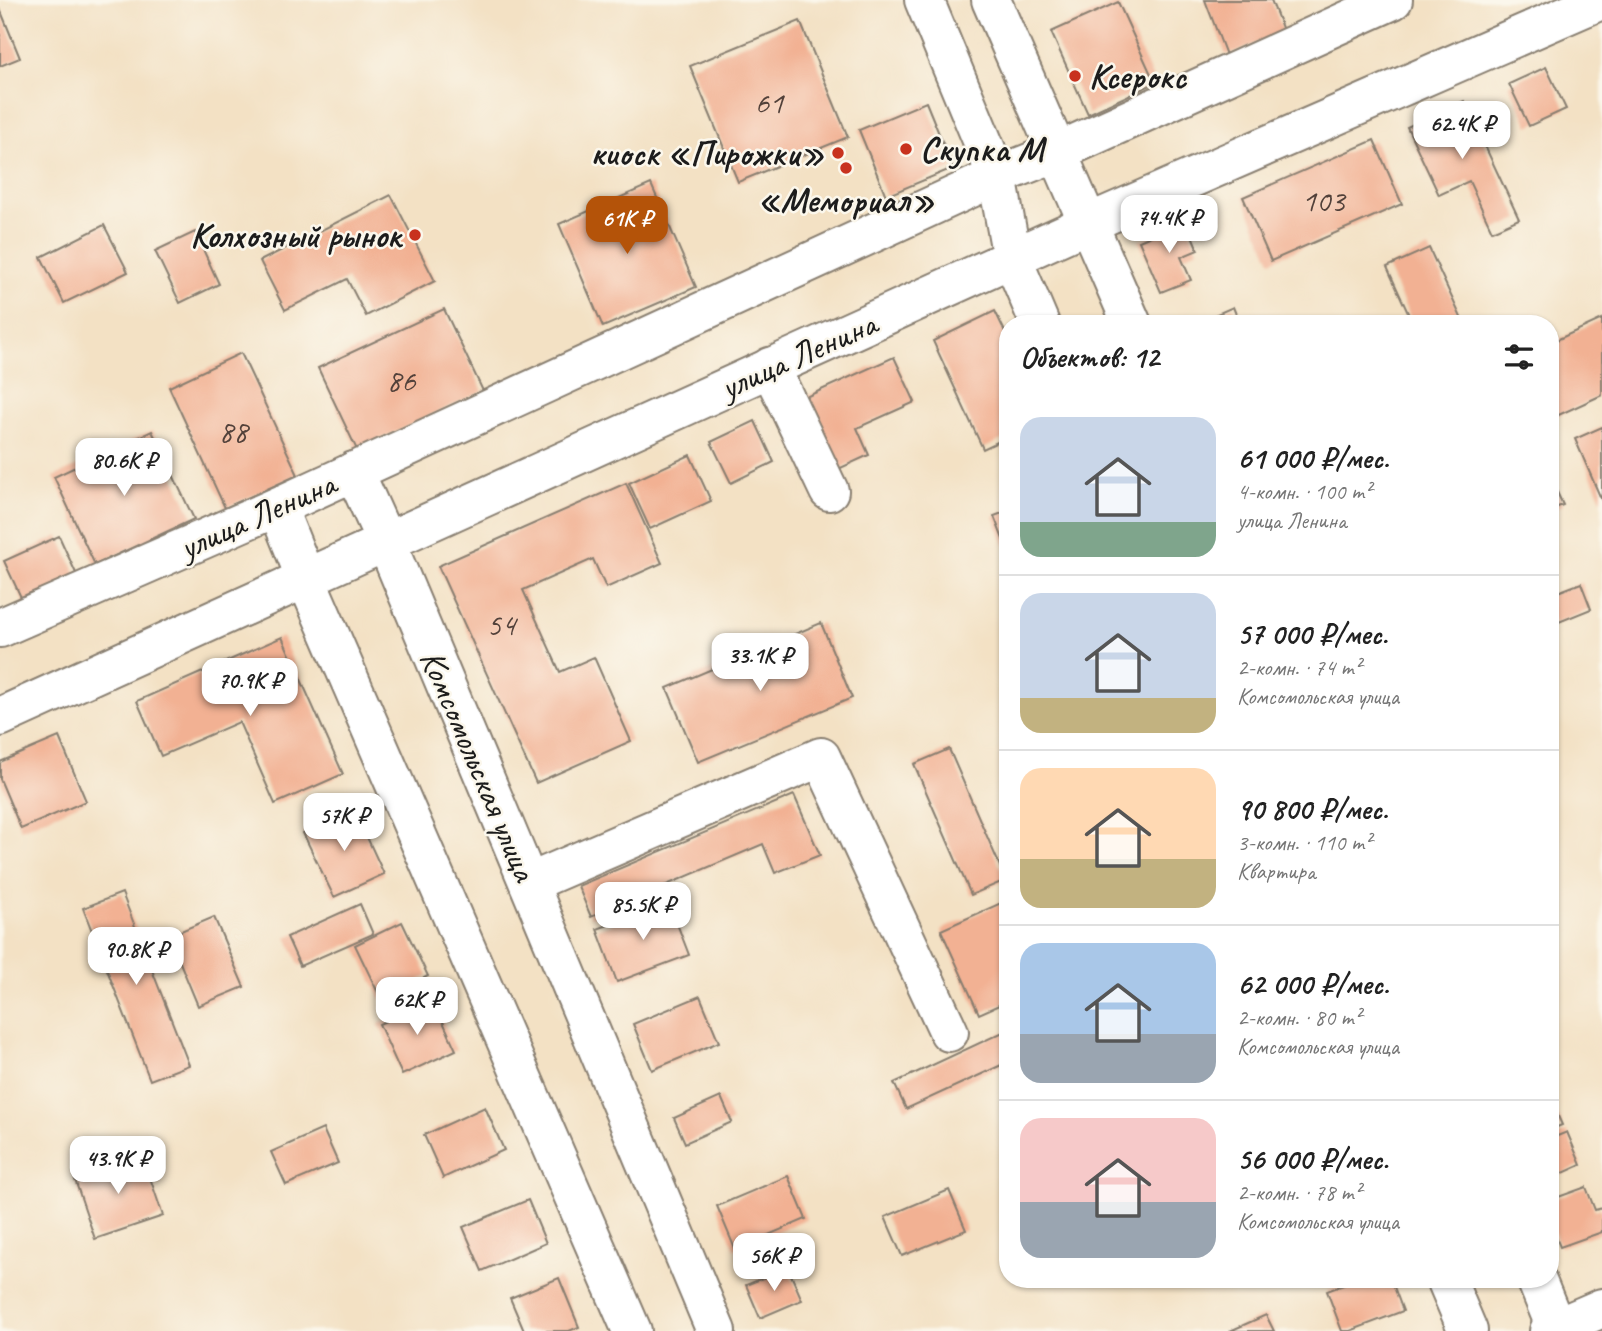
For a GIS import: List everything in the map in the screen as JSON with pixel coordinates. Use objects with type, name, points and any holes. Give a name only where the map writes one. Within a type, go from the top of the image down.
[{"type":"street","points":[[924,0],[998,176],[1012,258],[1036,315]]},
{"type":"street","points":[[991,0],[1128,315]]},
{"type":"street","name":"улица Ленина","points":[[0,628],[277,507],[998,176],[1057,152],[1392,0]]},
{"type":"street","name":"улица Ленина","points":[[0,717],[1089,223],[1601,0]]},
{"type":"street","points":[[770,367],[829,491]]},
{"type":"street","name":"Комсомольская улица","points":[[354,471],[386,541],[716,1331]]},
{"type":"street","points":[[277,507],[632,1331]]},
{"type":"street","points":[[529,883],[821,757],[949,1032]]},
{"type":"street","points":[[1450,1288],[1468,1331]]},
{"type":"street","points":[[1539,1288],[1553,1329],[1602,1308]]},
{"type":"building","points":[[1205,0],[1271,0],[1284,33],[1226,55]]},
{"type":"building","points":[[1118,2],[1155,83],[1088,114],[1051,32]]},
{"type":"building","points":[[0,9],[20,58],[0,66]]},
{"type":"building","points":[[800,21],[848,137],[738,182],[690,66]]},
{"type":"building","points":[[1546,67],[1566,109],[1529,126],[1509,84]]},
{"type":"building","points":[[1464,101],[1519,219],[1492,231],[1469,181],[1439,195],[1407,127]]},
{"type":"building","name":"Скупка М","points":[[926,102],[953,168],[886,196],[859,130]]},
{"type":"building","points":[[1374,140],[1402,204],[1271,261],[1243,197]]},
{"type":"building","points":[[651,184],[696,287],[603,327],[559,224]]},
{"type":"building","points":[[391,195],[435,281],[366,316],[347,279],[285,310],[260,261]]},
{"type":"building","points":[[1186,221],[1198,250],[1181,257],[1191,280],[1161,292],[1139,241]]},
{"type":"building","points":[[104,225],[128,272],[64,303],[41,257]]},
{"type":"building","points":[[195,232],[219,284],[180,303],[155,251]]},
{"type":"building","points":[[1429,248],[1460,315],[1409,315],[1387,267]]},
{"type":"building","points":[[1233,307],[1236,315],[1215,315]]},
{"type":"building","points":[[444,309],[483,391],[357,450],[318,368]]},
{"type":"building","points":[[995,311],[999,319],[999,441],[983,449],[933,341]]},
{"type":"building","points":[[1602,319],[1602,395],[1559,415],[1559,339]]},
{"type":"building","points":[[241,353],[298,475],[225,508],[169,387]]},
{"type":"building","points":[[894,357],[915,402],[857,428],[869,455],[832,472],[799,400]]},
{"type":"building","points":[[755,421],[774,462],[731,483],[711,442]]},
{"type":"building","points":[[1602,427],[1602,501],[1575,439]]},
{"type":"building","points":[[152,431],[194,519],[95,565],[54,477]]},
{"type":"building","points":[[690,455],[711,501],[650,529],[629,483]]},
{"type":"building","points":[[626,483],[662,563],[606,588],[593,559],[523,590],[560,672],[594,657],[631,741],[536,783],[438,566]]},
{"type":"building","points":[[999,514],[999,529],[994,516]]},
{"type":"building","points":[[59,536],[80,582],[25,606],[4,561]]},
{"type":"building","points":[[1581,583],[1591,609],[1559,622],[1559,592]]},
{"type":"building","points":[[821,623],[852,698],[698,762],[667,688]]},
{"type":"building","points":[[282,637],[343,774],[275,804],[239,722],[161,756],[137,701]]},
{"type":"building","points":[[59,737],[86,801],[21,829],[0,779],[0,762]]},
{"type":"building","points":[[949,749],[999,864],[999,883],[971,895],[914,764]]},
{"type":"building","points":[[794,795],[820,855],[775,873],[763,844],[591,917],[578,886]]},
{"type":"building","points":[[354,809],[384,874],[334,897],[303,833]]},
{"type":"building","points":[[122,893],[189,1065],[150,1080],[83,908]]},
{"type":"building","points":[[669,903],[689,955],[617,982],[597,929]]},
{"type":"building","points":[[360,904],[373,934],[300,966],[287,937]]},
{"type":"building","points":[[999,904],[999,1005],[979,1014],[941,930]]},
{"type":"building","points":[[214,917],[244,987],[198,1006],[169,936]]},
{"type":"building","points":[[402,922],[428,976],[381,999],[355,945]]},
{"type":"building","points":[[700,996],[719,1042],[652,1070],[633,1024]]},
{"type":"building","points":[[433,1000],[456,1050],[402,1075],[379,1024]]},
{"type":"building","points":[[999,1034],[999,1066],[906,1109],[894,1083]]},
{"type":"building","points":[[721,1097],[732,1122],[685,1143],[674,1118]]},
{"type":"building","points":[[485,1107],[504,1150],[443,1178],[424,1135]]},
{"type":"building","points":[[323,1129],[338,1163],[286,1185],[271,1152]]},
{"type":"building","points":[[1567,1132],[1581,1165],[1559,1175],[1559,1135]]},
{"type":"building","points":[[142,1154],[163,1216],[95,1239],[74,1177]]},
{"type":"building","points":[[788,1176],[806,1219],[735,1249],[717,1206]]},
{"type":"building","points":[[1586,1187],[1595,1210],[1602,1208],[1602,1232],[1560,1247],[1559,1197]]},
{"type":"building","points":[[949,1190],[966,1230],[902,1256],[885,1217]]},
{"type":"building","points":[[528,1200],[546,1243],[482,1271],[463,1227]]},
{"type":"building","points":[[788,1268],[802,1300],[760,1318],[746,1285]]},
{"type":"building","points":[[559,1278],[579,1327],[569,1331],[524,1331],[510,1298]]},
{"type":"building","points":[[1335,1288],[1394,1288],[1403,1311],[1350,1331],[1342,1331],[1327,1291]]},
{"type":"building","points":[[1266,1315],[1274,1331],[1230,1331]]},
{"type":"place","name":"Ксерокс","points":[[1075,76]]},
{"type":"place","name":"Скупка М","points":[[906,149]]},
{"type":"place","name":"киоск «Пирожки»","points":[[838,153]]},
{"type":"place","name":"«Мемориал»","points":[[846,168]]},
{"type":"place","name":"Колхозный рынок","points":[[415,235]]}]
